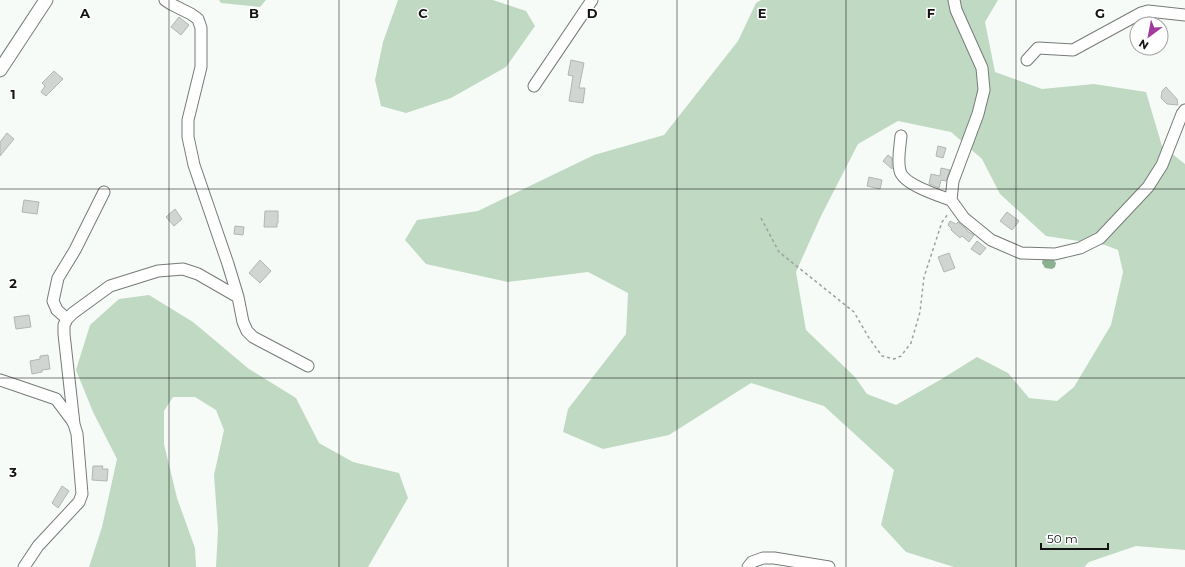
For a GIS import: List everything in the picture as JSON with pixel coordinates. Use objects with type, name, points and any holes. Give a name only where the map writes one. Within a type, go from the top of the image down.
[{"type":"street","points":[[0,70],[46,0]]},
{"type":"street","points":[[166,0],[198,19],[201,28],[201,67],[188,120],[188,137],[194,166],[228,264],[238,297],[243,322],[247,331],[253,337],[308,366]]},
{"type":"street","points":[[534,86],[592,0]]},
{"type":"street","points":[[953,203],[953,180],[978,114],[984,90],[982,68],[956,10],[954,0]]},
{"type":"street","points":[[1027,60],[1038,48],[1073,50],[1148,11],[1185,15]]},
{"type":"street","points":[[901,136],[899,164],[900,172],[904,178],[953,203],[964,218],[991,240],[1021,253],[1055,254],[1080,248],[1100,238],[1148,187],[1162,165],[1182,114],[1185,110]]},
{"type":"street","points":[[67,319],[57,310],[53,301],[58,278],[75,250],[104,192]]},
{"type":"street","points":[[24,567],[38,546],[79,502],[82,494],[77,434],[74,424],[64,334],[64,325],[67,319],[110,286],[158,271],[183,269],[198,274],[238,297]]},
{"type":"street","points":[[0,380],[56,399],[74,424]]},
{"type":"street","points":[[748,567],[752,562],[763,558],[774,558],[830,567]]},
{"type":"path","points":[[761,218],[779,252],[854,312],[869,338],[882,356],[894,359],[901,356],[911,343],[920,312],[924,277],[933,247],[942,222],[953,203]]},
{"type":"shaded area","points":[[219,0],[266,0],[260,7],[221,3]]},
{"type":"shaded area","points":[[398,0],[493,0],[526,11],[535,26],[506,67],[451,98],[406,113],[381,106],[375,80],[383,42]]},
{"type":"shaded area","points":[[761,0],[998,0],[985,22],[995,72],[1042,89],[1094,84],[1146,92],[1162,146],[1185,164],[1185,550],[1136,546],[1089,562],[1084,567],[954,567],[906,552],[881,525],[894,470],[824,406],[751,383],[669,435],[603,449],[563,432],[568,409],[626,334],[628,293],[588,272],[508,282],[426,264],[405,240],[417,220],[478,211],[594,155],[664,135],[738,41],[756,3]],"holes":[[[898,121],[951,132],[982,159],[1000,194],[1046,236],[1105,245],[1118,250],[1123,272],[1111,325],[1074,387],[1057,401],[1029,398],[1008,373],[977,357],[896,405],[867,394],[855,377],[806,330],[796,272],[821,216],[858,144]]]},
{"type":"shaded area","points":[[1043,259],[1053,259],[1056,263],[1055,267],[1052,269],[1045,268],[1042,263]]},
{"type":"shaded area","points":[[149,295],[193,322],[249,369],[296,398],[319,443],[353,462],[399,473],[408,498],[368,567],[216,567],[218,530],[214,475],[224,430],[216,410],[195,397],[173,397],[164,411],[164,444],[177,498],[195,548],[196,567],[89,567],[102,527],[117,459],[93,412],[76,370],[90,325],[119,299]]},
{"type":"building","points":[[179,17],[189,25],[181,35],[171,27]]},
{"type":"building","points":[[571,60],[584,63],[579,88],[585,88],[583,103],[569,101],[573,76],[568,75]]},
{"type":"building","points":[[54,71],[63,79],[46,96],[41,92],[45,86],[42,83]]},
{"type":"building","points":[[1166,87],[1177,99],[1178,105],[1167,104],[1161,98],[1162,91]]},
{"type":"building","points":[[7,133],[14,139],[0,156],[0,142]]},
{"type":"building","points":[[938,146],[946,148],[943,158],[936,156]]},
{"type":"building","points":[[888,155],[892,158],[892,169],[883,161]]},
{"type":"building","points":[[941,168],[950,170],[946,181],[941,180],[939,188],[929,184],[931,174],[940,176]]},
{"type":"building","points":[[869,177],[882,180],[880,189],[867,186]]},
{"type":"building","points":[[24,200],[39,202],[37,214],[22,212]]},
{"type":"building","points":[[175,209],[182,219],[174,226],[166,217]]},
{"type":"building","points":[[265,211],[278,211],[277,227],[264,227]]},
{"type":"building","points":[[1007,212],[1019,221],[1012,230],[1000,221]]},
{"type":"building","points":[[950,221],[956,224],[958,222],[967,231],[974,235],[969,242],[962,236],[960,238],[951,230],[952,229],[948,225]]},
{"type":"building","points":[[235,226],[244,227],[243,235],[234,234]]},
{"type":"building","points":[[977,241],[986,248],[980,255],[971,249]]},
{"type":"building","points":[[949,253],[955,268],[944,272],[938,257]]},
{"type":"building","points":[[260,260],[271,271],[260,283],[249,273]]},
{"type":"building","points":[[29,315],[31,327],[16,329],[14,317]]},
{"type":"building","points":[[48,355],[50,369],[32,374],[30,361],[40,359],[40,356]]},
{"type":"building","points":[[93,466],[103,466],[102,469],[108,469],[107,481],[92,480]]},
{"type":"building","points":[[62,486],[69,491],[58,508],[52,503]]}]
